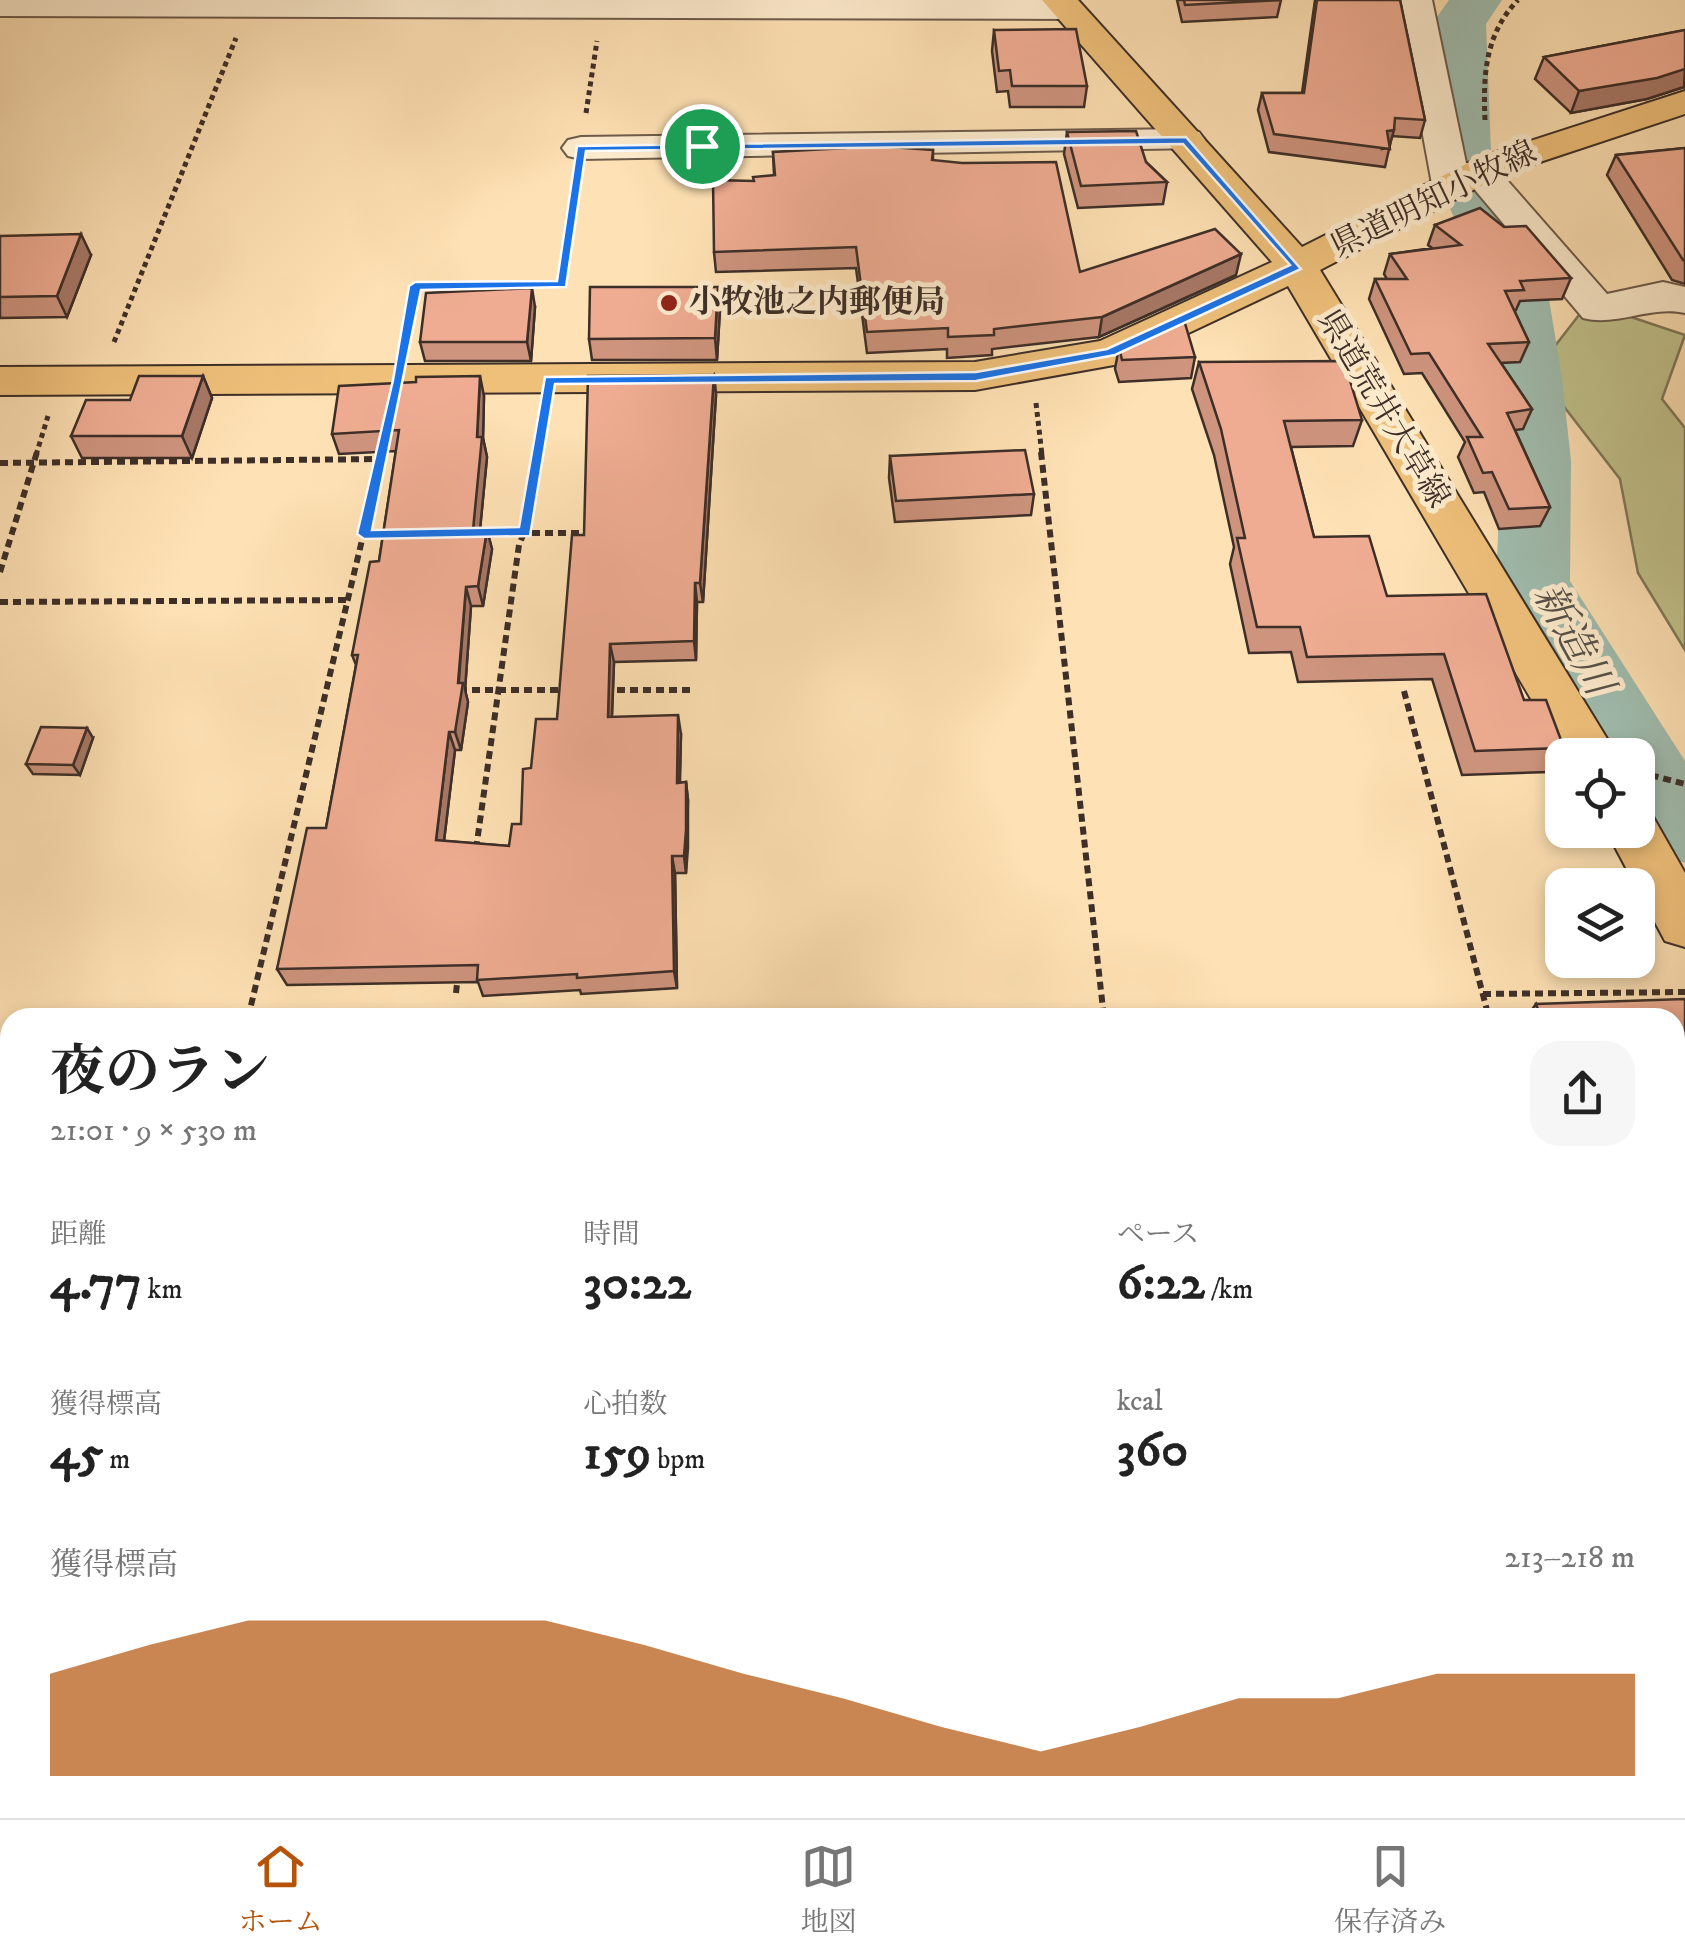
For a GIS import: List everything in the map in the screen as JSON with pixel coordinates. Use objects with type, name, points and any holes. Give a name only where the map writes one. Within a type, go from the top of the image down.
[{"type":"main road","name":"県道荒井大草線","points":[[1063,4],[1297,266],[1580,738]]},
{"type":"main road","name":"県道明知小牧線","points":[[0,381],[976,376],[1032,369],[1110,352],[1297,266],[1474,174],[1685,102]]},
{"type":"main road","points":[[1643,848],[1685,924]]},
{"type":"street","points":[[1414,0],[1474,174],[1598,309],[1663,295],[1685,300]]},
{"type":"street","points":[[0,6],[602,8],[1063,4]]},
{"type":"street","points":[[581,148],[1186,140]]},
{"type":"path","points":[[1474,174],[1483,66],[1501,14],[1518,0]]},
{"type":"path","points":[[0,572],[34,463],[79,381],[248,7]]},
{"type":"path","points":[[250,1008],[382,459],[415,286],[562,285],[602,8]]},
{"type":"path","points":[[1032,369],[1103,1008]]},
{"type":"path","points":[[474,864],[550,380]]},
{"type":"path","points":[[0,464],[382,459]]},
{"type":"path","points":[[471,533],[604,533]]},
{"type":"path","points":[[364,534],[400,534]]},
{"type":"path","points":[[0,602],[348,600]]},
{"type":"path","points":[[442,690],[576,690]]},
{"type":"path","points":[[596,690],[693,690]]},
{"type":"path","points":[[1404,691],[1488,1008]]},
{"type":"path","points":[[1655,776],[1685,784]]},
{"type":"path","points":[[456,993],[461,957]]},
{"type":"path","points":[[1484,994],[1685,992]]},
{"type":"green space","points":[[1622,314],[1685,335],[1662,399],[1685,428],[1685,650],[1638,573],[1620,479],[1555,395],[1555,346],[1579,315]]},
{"type":"building","points":[[1184,0],[1281,0],[1185,5]]},
{"type":"building","points":[[1317,0],[1400,0],[1425,120],[1395,118],[1394,130],[1387,131],[1390,149],[1274,134],[1262,93],[1304,93]]},
{"type":"building","points":[[1076,29],[1087,86],[1012,86],[1010,70],[999,71],[994,30]]},
{"type":"building","points":[[1685,30],[1685,69],[1657,78],[1579,91],[1544,57]]},
{"type":"building","points":[[1136,131],[1146,162],[1167,182],[1081,186],[1067,132]]},
{"type":"building","points":[[847,144],[933,150],[932,160],[962,163],[1056,162],[1080,272],[1215,229],[1241,254],[1102,317],[994,329],[994,335],[948,337],[948,328],[867,332],[856,247],[714,252],[713,180],[754,181],[753,177],[775,175],[773,152],[846,148]]},
{"type":"building","points":[[1685,148],[1685,261],[1616,155]]},
{"type":"building","points":[[1480,208],[1504,227],[1526,226],[1571,278],[1520,281],[1524,290],[1505,291],[1529,342],[1488,344],[1532,409],[1507,413],[1550,507],[1509,509],[1492,472],[1483,473],[1467,437],[1482,437],[1429,353],[1411,354],[1375,279],[1407,279],[1390,254],[1461,245],[1435,225]]},
{"type":"building","points":[[81,234],[57,296],[0,297],[0,236]]},
{"type":"building","points":[[590,287],[718,287],[715,338],[589,339]]},
{"type":"building","points":[[532,288],[527,342],[420,342],[426,293]]},
{"type":"building","points":[[1184,320],[1195,357],[1122,360],[1119,347]]},
{"type":"building","points":[[1344,361],[1362,420],[1284,421],[1314,537],[1369,536],[1387,596],[1486,594],[1524,700],[1546,700],[1560,738],[1545,738],[1545,749],[1475,751],[1444,654],[1307,657],[1300,627],[1257,627],[1237,538],[1245,538],[1221,429],[1199,362]]},
{"type":"building","points":[[714,375],[700,583],[695,583],[694,641],[610,644],[608,717],[678,715],[677,783],[686,782],[686,830],[684,856],[672,856],[674,971],[477,980],[478,965],[277,969],[307,828],[326,828],[358,655],[352,655],[370,562],[379,561],[399,430],[332,434],[339,386],[416,382],[416,377],[480,376],[477,437],[482,437],[473,530],[487,530],[478,586],[466,587],[458,683],[463,683],[455,732],[449,732],[436,840],[509,846],[512,824],[521,824],[523,769],[531,768],[536,719],[557,719],[572,535],[584,535],[588,376]]},
{"type":"building","points":[[139,376],[203,376],[182,436],[71,436],[86,400],[130,400]]},
{"type":"building","points":[[1025,450],[1034,494],[896,501],[890,456]]},
{"type":"building","points":[[41,727],[87,728],[73,765],[26,764]]},
{"type":"building","points":[[1685,999],[1685,1008],[1537,1008],[1536,1004]]},
{"type":"waterway","name":"新造川","points":[[1462,152],[1459,24],[1476,0]]},
{"type":"waterway","name":"新造川","points":[[1476,198],[1516,293],[1529,378],[1536,461],[1533,583],[1685,830]]},
{"type":"place","name":"小牧池之内郵便局","points":[[669,303]]},
{"type":"route","points":[[1186,140],[1297,266],[1110,352],[1032,369],[976,376],[550,380],[525,532],[364,534],[400,380],[415,286],[562,285],[581,148],[702,146],[1186,140]]}]
